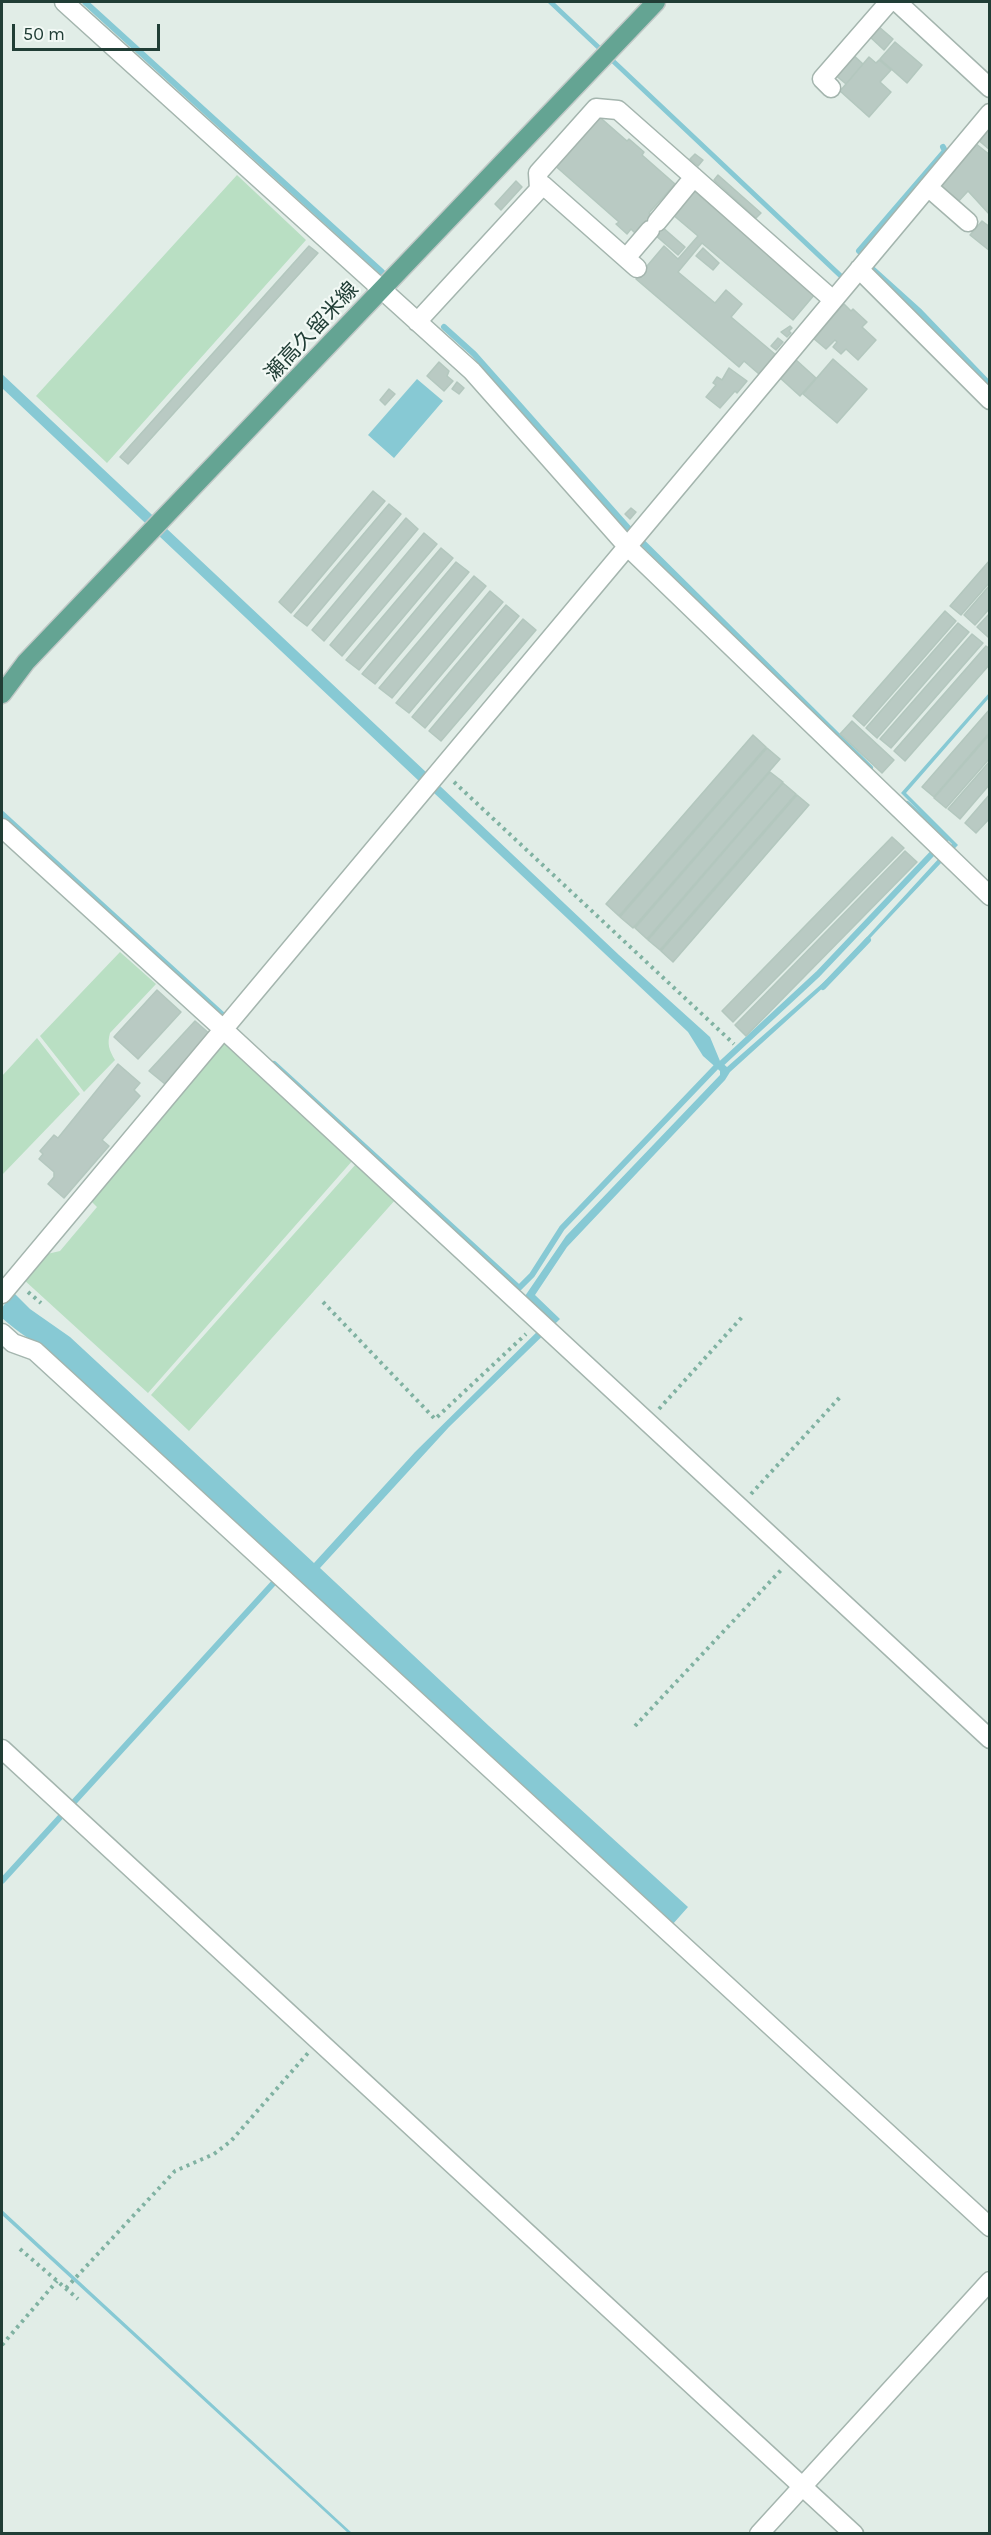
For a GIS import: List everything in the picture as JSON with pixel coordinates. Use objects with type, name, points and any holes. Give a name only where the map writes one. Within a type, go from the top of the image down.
[{"type":"main road","name":"瀬高久留米線","points":[[2,694],[26,663],[656,2]]},
{"type":"street","points":[[64,2],[472,370],[627,546],[990,896]]},
{"type":"street","points":[[831,88],[822,79],[889,2]]},
{"type":"street","points":[[897,2],[990,88]]},
{"type":"street","points":[[539,189],[538,174],[596,108],[618,110],[833,300]]},
{"type":"street","points":[[2,1294],[990,113]]},
{"type":"street","points":[[417,322],[543,185],[632,263],[653,226],[694,177]]},
{"type":"street","points":[[928,187],[968,222]]},
{"type":"street","points":[[859,269],[990,400]]},
{"type":"street","points":[[2,828],[223,1029],[990,1739]]},
{"type":"street","points":[[2,1333],[13,1343],[35,1351],[990,2227]]},
{"type":"street","points":[[2,1749],[854,2534]]},
{"type":"street","points":[[759,2534],[990,2281]]},
{"type":"path","points":[[432,779],[734,1044]]},
{"type":"path","points":[[323,1302],[435,1419],[539,1322]]},
{"type":"path","points":[[648,1422],[743,1316]]},
{"type":"path","points":[[738,1506],[842,1395]]},
{"type":"path","points":[[635,1726],[794,1558]]},
{"type":"path","points":[[66,2288],[175,2170],[214,2154],[231,2141],[319,2041]]},
{"type":"path","points":[[20,2249],[78,2299]]},
{"type":"path","points":[[2,2345],[57,2280]]},
{"type":"green space","points":[[237,175],[306,240],[107,463],[36,396]]},
{"type":"green space","points":[[120,952],[156,984],[110,1033],[109,1047],[115,1060],[84,1092],[40,1036]]},
{"type":"green space","points":[[37,1038],[80,1094],[2,1175],[2,1076]]},
{"type":"green space","points":[[224,1042],[353,1160],[148,1393],[23,1279],[47,1254],[60,1251],[97,1207],[90,1200]]},
{"type":"green space","points":[[356,1164],[396,1199],[189,1431],[151,1395]]},
{"type":"water","points":[[547,2],[554,2],[855,286],[852,290]]},
{"type":"water","points":[[2,374],[427,773],[420,782],[2,388]]},
{"type":"water","points":[[417,379],[443,401],[394,458],[368,435]]},
{"type":"water","points":[[989,693],[989,698],[906,793],[958,845],[825,986],[730,1072],[567,1247],[535,1295],[560,1319],[449,1427],[320,1568],[688,1907],[672,1925],[53,1356],[2,1318],[2,1308],[13,1292],[30,1309],[70,1337],[314,1563],[415,1452],[549,1320],[525,1296],[566,1236],[720,1075],[720,1071],[703,1056],[688,1032],[433,792],[439,785],[619,955],[710,1037],[720,1061],[727,1067],[833,974],[952,844],[901,793]]},
{"type":"water","points":[[2,2210],[352,2533],[348,2533],[2,2215]]},
{"type":"building","points":[[878,26],[893,39],[884,50],[869,36]]},
{"type":"building","points":[[895,42],[922,65],[907,83],[880,59]]},
{"type":"building","points":[[851,53],[863,64],[846,84],[834,74]]},
{"type":"building","points":[[869,57],[876,63],[879,60],[891,70],[880,82],[891,92],[869,117],[840,91]]},
{"type":"building","points":[[595,113],[627,141],[629,139],[644,152],[642,155],[675,184],[649,213],[652,216],[636,234],[631,229],[627,234],[616,224],[619,222],[552,163]]},
{"type":"building","points":[[990,124],[990,150],[977,139]]},
{"type":"building","points":[[975,143],[990,155],[990,215],[968,191],[957,203],[938,187]]},
{"type":"building","points":[[695,154],[703,160],[698,166],[690,159]]},
{"type":"building","points":[[718,175],[761,213],[756,218],[714,180]]},
{"type":"building","points":[[516,181],[522,187],[501,210],[495,204]]},
{"type":"building","points":[[693,190],[815,294],[793,320],[702,243],[678,272],[715,303],[726,290],[742,304],[731,317],[776,355],[759,374],[744,361],[739,367],[636,279],[664,246],[678,259],[698,236],[672,214]]},
{"type":"building","points":[[653,219],[685,247],[678,255],[646,227]]},
{"type":"building","points":[[982,221],[990,227],[990,251],[970,235]]},
{"type":"building","points":[[309,246],[318,253],[128,464],[120,457]]},
{"type":"building","points":[[703,248],[719,263],[713,270],[696,256]]},
{"type":"building","points":[[844,304],[867,322],[862,327],[876,340],[858,360],[846,349],[841,354],[833,347],[837,342],[835,340],[826,349],[813,338]]},
{"type":"building","points":[[790,326],[791,333],[787,337],[781,332]]},
{"type":"building","points":[[778,338],[783,342],[776,350],[771,346]]},
{"type":"building","points":[[795,359],[816,378],[800,396],[779,377]]},
{"type":"building","points":[[833,359],[867,389],[837,423],[803,394]]},
{"type":"building","points":[[439,362],[449,371],[447,376],[453,381],[444,391],[427,376]]},
{"type":"building","points":[[729,368],[747,381],[720,408],[706,397],[716,385],[713,383],[717,377],[722,380]]},
{"type":"building","points":[[457,382],[464,388],[459,394],[452,389]]},
{"type":"building","points":[[389,389],[395,394],[385,405],[380,400]]},
{"type":"building","points":[[373,491],[385,501],[291,613],[279,602]]},
{"type":"building","points":[[389,504],[401,514],[307,626],[294,616]]},
{"type":"building","points":[[631,508],[636,512],[630,519],[625,514]]},
{"type":"building","points":[[406,518],[418,529],[324,641],[312,630]]},
{"type":"building","points":[[424,533],[437,544],[342,656],[330,645]]},
{"type":"building","points":[[441,548],[453,558],[359,670],[346,660]]},
{"type":"building","points":[[990,560],[990,582],[961,615],[950,606]]},
{"type":"building","points":[[456,562],[469,572],[375,684],[362,674]]},
{"type":"building","points":[[474,576],[486,586],[392,698],[379,688]]},
{"type":"building","points":[[990,585],[990,608],[975,625],[964,615]]},
{"type":"building","points":[[490,591],[503,602],[409,713],[396,703]]},
{"type":"building","points":[[506,605],[519,616],[425,728],[412,717]]},
{"type":"building","points":[[945,611],[956,621],[864,726],[853,716]]},
{"type":"building","points":[[990,613],[990,635],[988,637],[977,627]]},
{"type":"building","points":[[523,619],[536,630],[441,741],[429,731]]},
{"type":"building","points":[[958,623],[969,632],[877,738],[866,728]]},
{"type":"building","points":[[972,634],[983,643],[891,748],[880,739]]},
{"type":"building","points":[[986,646],[990,649],[990,664],[905,761],[894,751]]},
{"type":"building","points":[[990,709],[990,732],[934,797],[922,787]]},
{"type":"building","points":[[852,721],[894,760],[882,773],[840,734]]},
{"type":"building","points":[[990,734],[990,758],[946,808],[934,798]]},
{"type":"building","points":[[753,735],[766,747],[619,916],[606,904]]},
{"type":"building","points":[[767,748],[780,759],[633,928],[620,917]]},
{"type":"building","points":[[990,761],[990,784],[960,819],[948,809]]},
{"type":"building","points":[[770,772],[783,782],[647,939],[635,928]]},
{"type":"building","points":[[783,783],[796,794],[660,950],[648,940]]},
{"type":"building","points":[[990,794],[990,818],[976,833],[965,823]]},
{"type":"building","points":[[797,795],[809,805],[673,962],[661,951]]},
{"type":"building","points":[[892,837],[904,848],[733,1022],[722,1011]]},
{"type":"building","points":[[905,851],[917,862],[746,1036],[735,1025]]},
{"type":"building","points":[[157,990],[181,1012],[138,1059],[114,1037]]},
{"type":"building","points":[[195,1021],[211,1035],[165,1084],[149,1071]]},
{"type":"building","points":[[118,1064],[140,1083],[134,1090],[140,1096],[102,1140],[109,1146],[64,1198],[48,1184],[54,1177],[54,1172],[39,1159],[43,1154],[40,1151],[54,1135],[58,1138]]},
{"type":"waterway","points":[[85,2],[382,272]]},
{"type":"waterway","points":[[859,251],[945,151],[943,147]]},
{"type":"waterway","points":[[869,266],[920,312],[990,385]]},
{"type":"waterway","points":[[444,327],[474,354],[630,530]]},
{"type":"waterway","points":[[640,540],[870,768]]},
{"type":"waterway","points":[[722,1063],[818,974],[946,839],[907,804]]},
{"type":"waterway","points":[[2,814],[227,1019]]},
{"type":"waterway","points":[[823,987],[868,940]]},
{"type":"waterway","points":[[274,1064],[519,1288],[532,1275],[562,1228],[716,1067]]},
{"type":"waterway","points":[[2,1881],[279,1577]]}]
